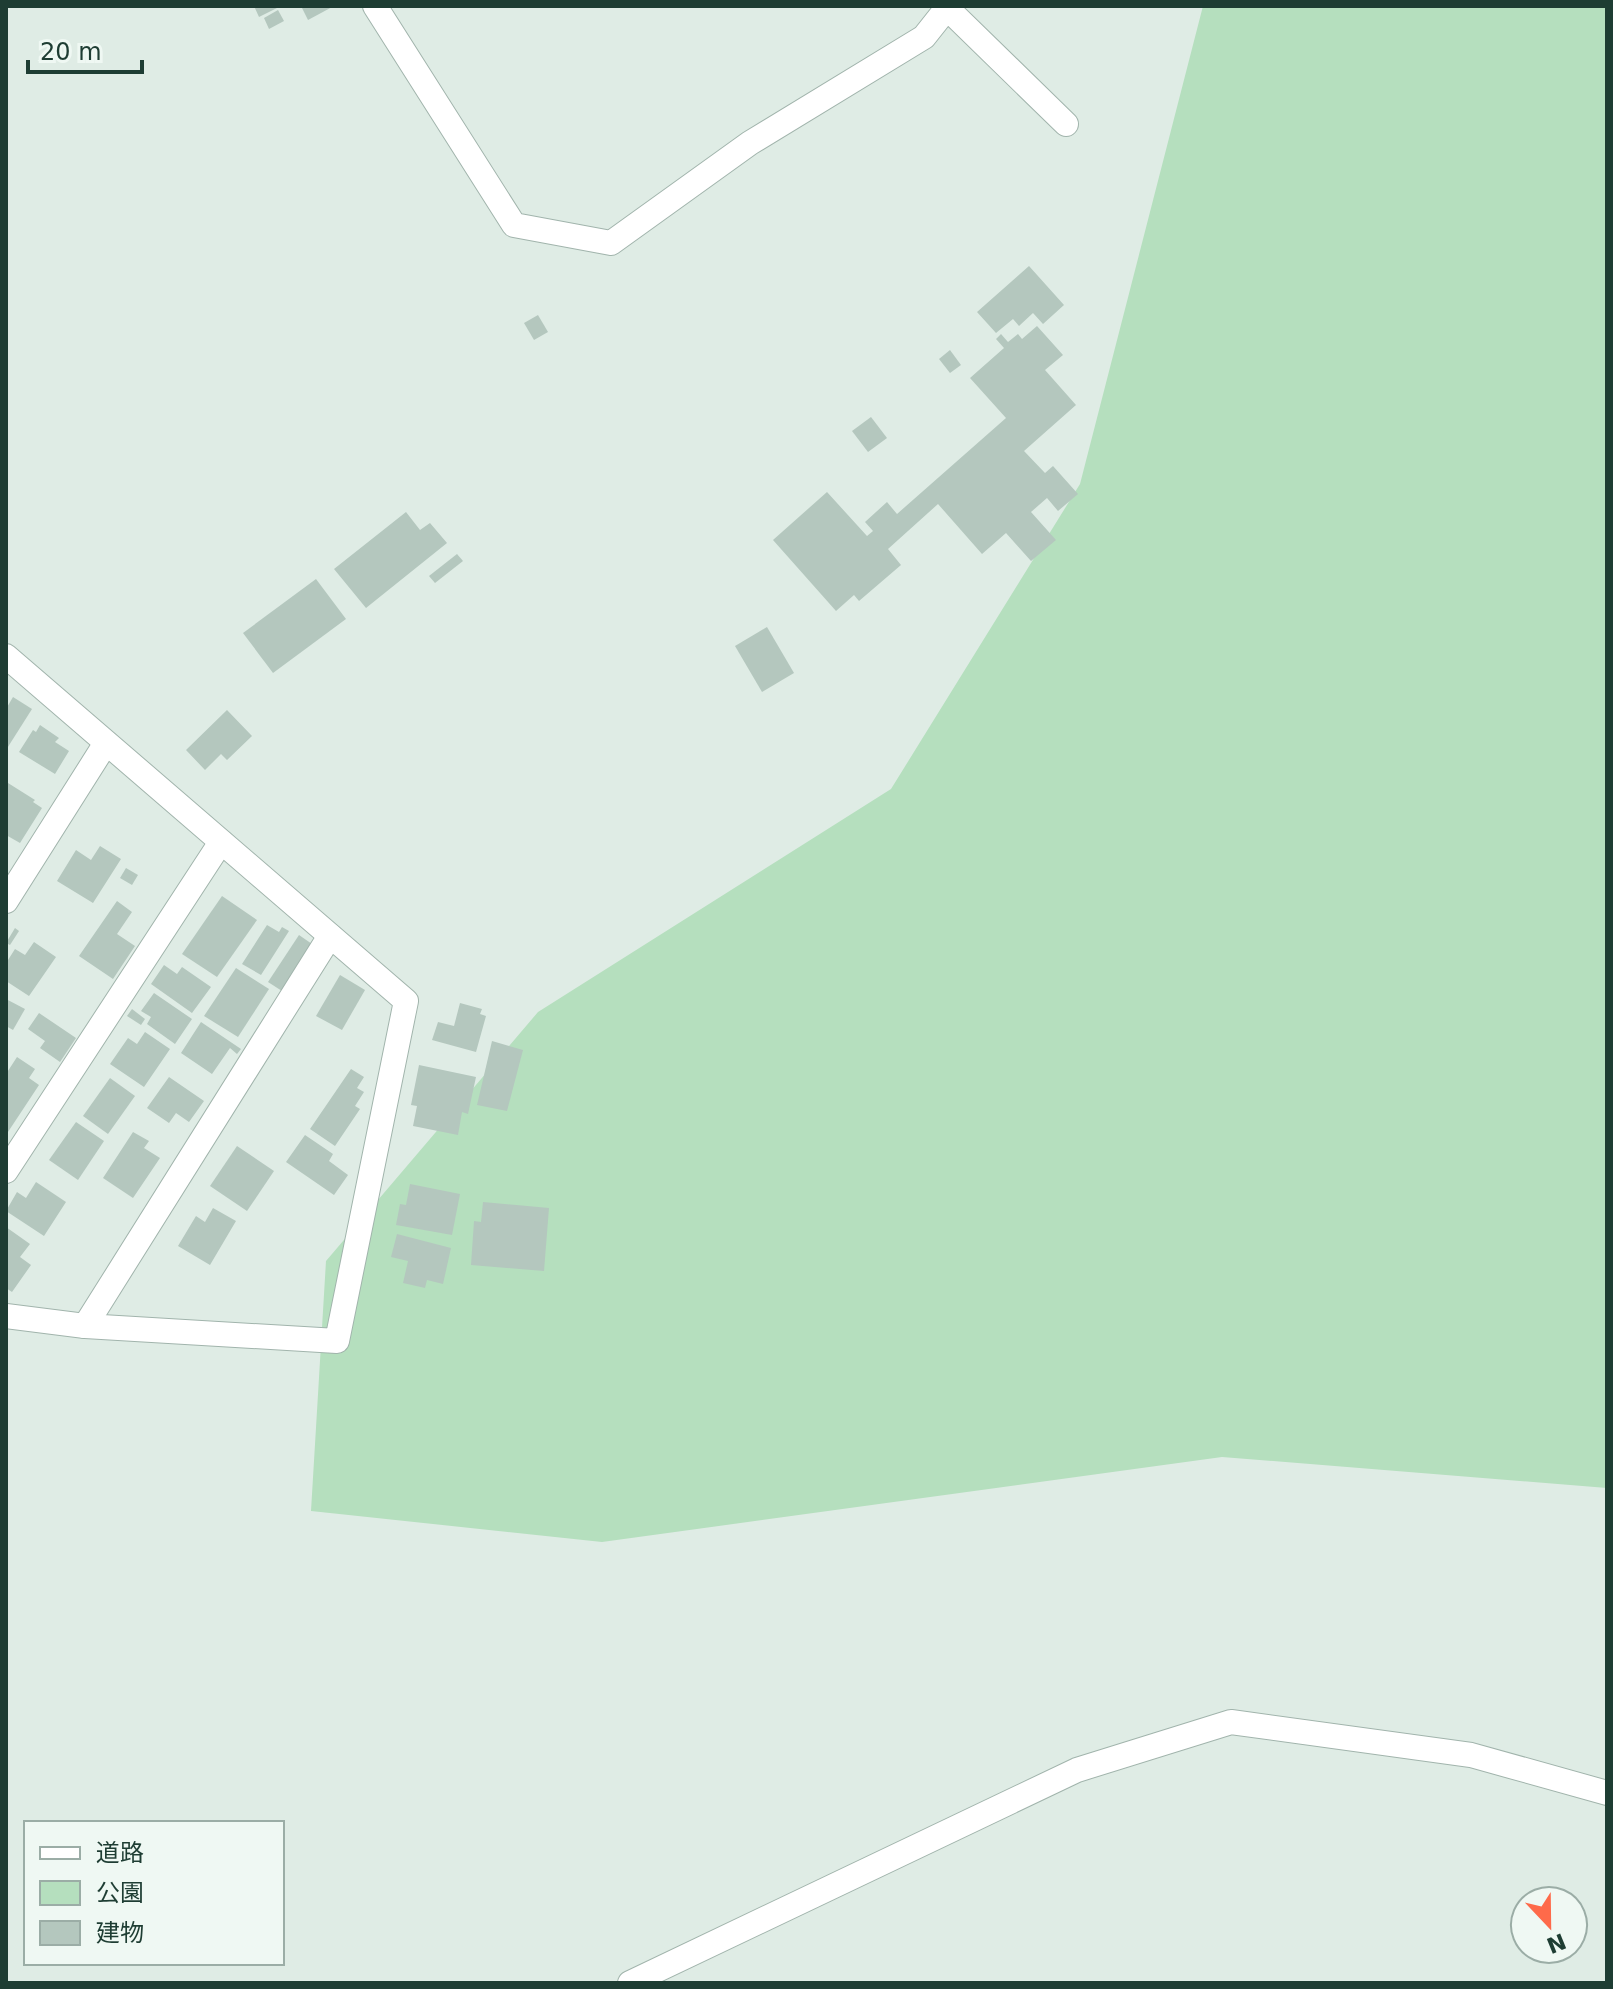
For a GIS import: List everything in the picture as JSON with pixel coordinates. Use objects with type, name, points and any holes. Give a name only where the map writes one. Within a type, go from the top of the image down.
[{"type":"street","points":[[375,6],[514,225],[611,243],[750,143],[924,37],[947,8],[1066,124]]},
{"type":"street","points":[[6,656],[406,1001],[337,1341],[85,1326],[6,1316]]},
{"type":"street","points":[[6,901],[106,743]]},
{"type":"street","points":[[6,1171],[221,842]]},
{"type":"street","points":[[85,1326],[330,936]]},
{"type":"street","points":[[630,1983],[1077,1770],[1231,1722],[1471,1755],[1607,1793]]},
{"type":"green space","points":[[1203,6],[1607,6],[1607,1488],[1222,1457],[602,1542],[311,1511],[326,1261],[538,1012],[891,789],[1080,484]]},
{"type":"building","points":[[254,6],[281,6],[259,17]]},
{"type":"building","points":[[301,6],[334,6],[308,20]]},
{"type":"building","points":[[278,10],[284,21],[269,29],[264,18]]},
{"type":"building","points":[[1029,266],[1064,305],[1043,324],[1033,313],[1019,326],[1013,319],[996,333],[977,312]]},
{"type":"building","points":[[538,315],[548,332],[534,340],[524,323]]},
{"type":"building","points":[[1037,326],[1063,355],[1045,370],[1076,405],[1024,451],[1045,473],[1053,466],[1078,494],[1058,511],[1047,498],[1031,512],[1056,540],[1031,561],[1006,533],[982,554],[938,504],[888,549],[901,565],[859,601],[854,595],[836,611],[773,540],[827,492],[867,536],[873,531],[865,522],[887,502],[897,514],[1006,418],[970,378],[1004,348],[996,339],[1001,334],[1008,342],[1018,334],[1022,339]]},
{"type":"building","points":[[950,350],[961,365],[950,373],[939,359]]},
{"type":"building","points":[[871,417],[887,438],[868,452],[852,431]]},
{"type":"building","points":[[406,512],[420,530],[430,523],[447,543],[366,608],[334,569]]},
{"type":"building","points":[[457,554],[463,561],[435,583],[429,576]]},
{"type":"building","points":[[316,579],[346,619],[273,673],[243,633]]},
{"type":"building","points":[[767,627],[794,673],[762,692],[735,646]]},
{"type":"building","points":[[13,697],[32,709],[6,750],[6,709]]},
{"type":"building","points":[[227,710],[252,736],[227,760],[221,754],[205,770],[186,750]]},
{"type":"building","points":[[40,725],[59,738],[55,742],[69,751],[55,774],[19,752],[33,730],[36,732]]},
{"type":"building","points":[[8,783],[42,808],[20,843],[6,835]]},
{"type":"building","points":[[100,846],[121,859],[93,903],[57,881],[76,850],[91,860]]},
{"type":"building","points":[[126,868],[138,875],[132,885],[120,878]]},
{"type":"building","points":[[222,896],[257,920],[217,977],[182,954]]},
{"type":"building","points":[[117,901],[132,912],[117,934],[135,946],[113,979],[79,956]]},
{"type":"building","points":[[267,925],[279,932],[282,927],[289,931],[261,975],[242,964]]},
{"type":"building","points":[[15,928],[19,931],[10,945],[6,943]]},
{"type":"building","points":[[299,935],[312,944],[282,991],[268,982]]},
{"type":"building","points":[[34,942],[56,957],[29,996],[6,981],[6,959],[15,949],[25,955]]},
{"type":"building","points":[[164,965],[177,974],[182,967],[211,987],[192,1013],[151,984]]},
{"type":"building","points":[[236,968],[269,989],[238,1037],[204,1016]]},
{"type":"building","points":[[340,975],[365,990],[342,1030],[316,1016]]},
{"type":"building","points":[[154,993],[192,1019],[175,1044],[147,1024],[151,1017],[141,1011]]},
{"type":"building","points":[[6,999],[25,1009],[13,1030],[6,1026]]},
{"type":"building","points":[[460,1003],[482,1009],[480,1014],[486,1016],[476,1052],[432,1040],[438,1022],[454,1026]]},
{"type":"building","points":[[132,1009],[145,1019],[141,1025],[127,1016]]},
{"type":"building","points":[[39,1013],[76,1038],[60,1062],[40,1048],[45,1041],[28,1029]]},
{"type":"building","points":[[201,1022],[241,1049],[237,1054],[230,1048],[212,1074],[181,1053]]},
{"type":"building","points":[[145,1032],[170,1049],[144,1087],[110,1064],[128,1038],[137,1044]]},
{"type":"building","points":[[492,1041],[523,1050],[507,1111],[477,1105]]},
{"type":"building","points":[[17,1057],[35,1069],[29,1078],[39,1085],[6,1135],[6,1074]]},
{"type":"building","points":[[419,1065],[476,1077],[468,1114],[462,1112],[458,1135],[413,1126],[417,1106],[411,1105]]},
{"type":"building","points":[[351,1069],[364,1077],[357,1088],[364,1092],[355,1106],[360,1109],[335,1146],[310,1129]]},
{"type":"building","points":[[169,1077],[204,1101],[189,1122],[176,1113],[169,1123],[147,1108]]},
{"type":"building","points":[[110,1078],[135,1096],[108,1134],[83,1116]]},
{"type":"building","points":[[76,1122],[104,1141],[78,1180],[49,1160]]},
{"type":"building","points":[[133,1132],[149,1141],[144,1148],[160,1158],[133,1198],[103,1178]]},
{"type":"building","points":[[305,1135],[333,1154],[329,1161],[348,1175],[334,1195],[286,1162]]},
{"type":"building","points":[[237,1146],[274,1171],[247,1211],[210,1186]]},
{"type":"building","points":[[36,1182],[66,1202],[44,1236],[6,1211],[17,1192],[26,1198]]},
{"type":"building","points":[[410,1184],[460,1194],[452,1235],[396,1225],[400,1204],[406,1205]]},
{"type":"building","points":[[483,1202],[549,1208],[544,1271],[471,1265],[474,1221],[481,1222]]},
{"type":"building","points":[[213,1208],[236,1221],[210,1265],[178,1246],[196,1216],[205,1222]]},
{"type":"building","points":[[6,1227],[30,1244],[20,1257],[31,1265],[12,1292],[6,1288]]},
{"type":"building","points":[[397,1234],[451,1248],[443,1284],[427,1280],[425,1288],[403,1283],[408,1261],[391,1257]]}]
